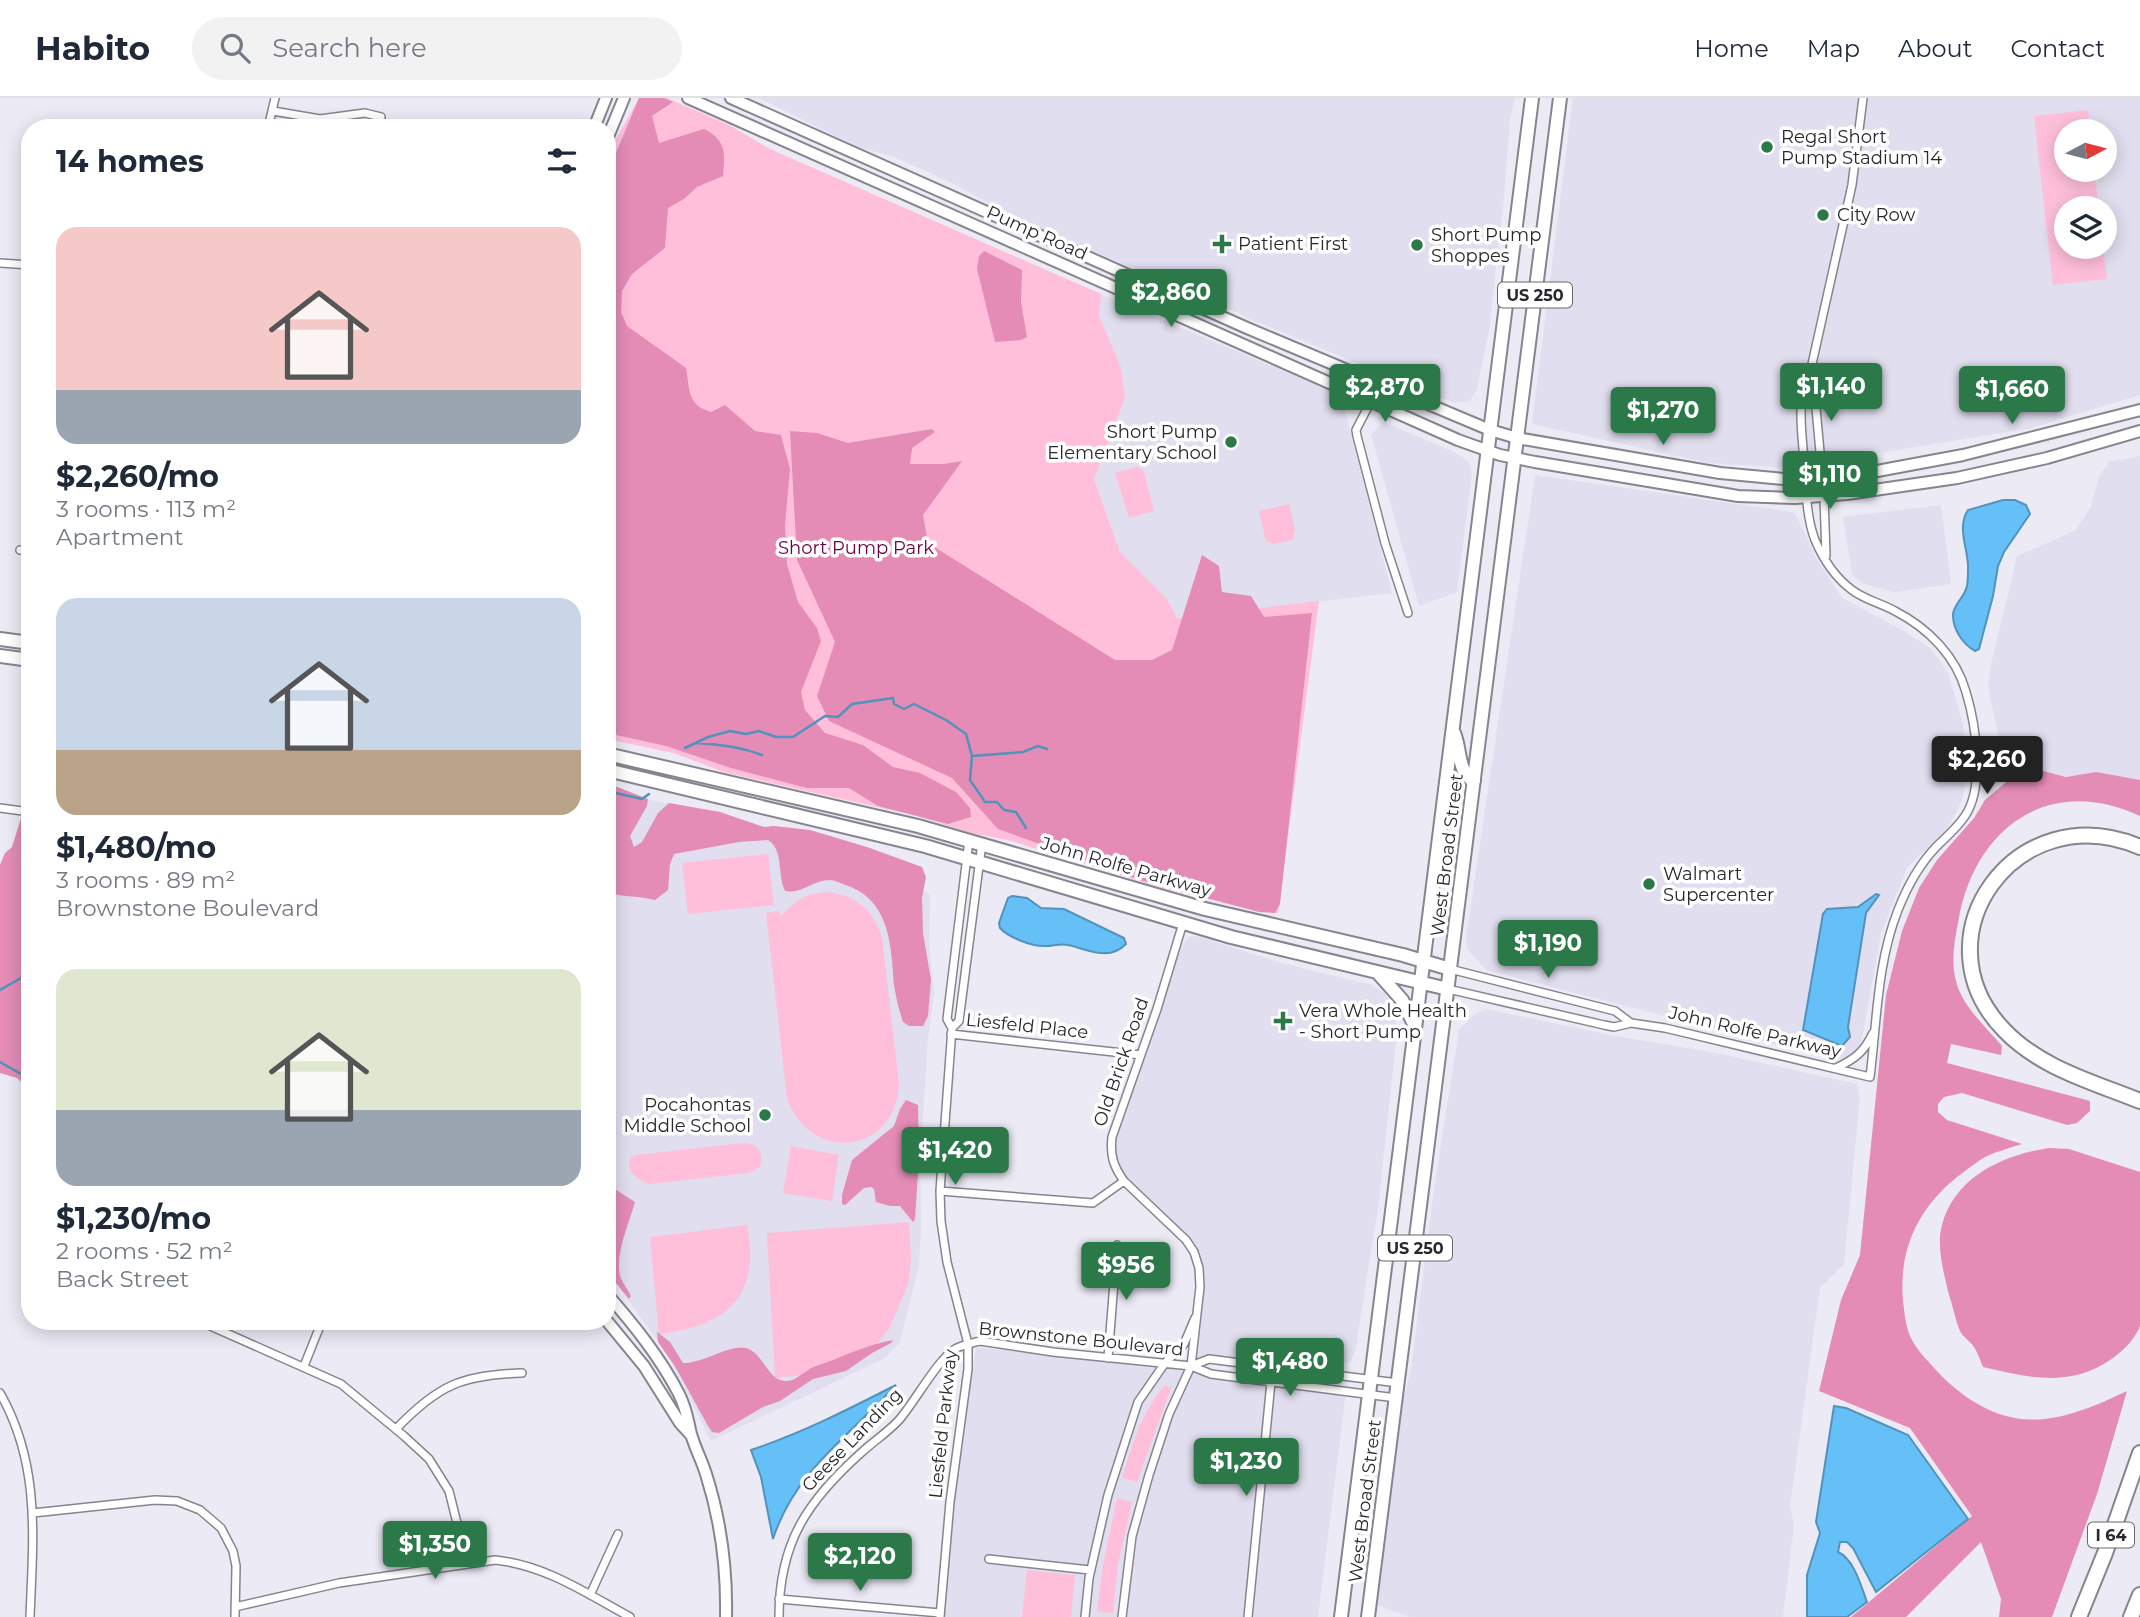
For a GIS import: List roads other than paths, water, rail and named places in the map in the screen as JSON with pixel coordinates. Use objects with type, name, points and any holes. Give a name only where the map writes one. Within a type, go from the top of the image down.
[{"type":"highway","points":[[2140,847],[2111,837],[2081,835],[2052,840],[2024,854],[2000,874],[1983,898],[1973,927],[1971,951],[1973,974],[1985,1004],[1994,1019],[2021,1046],[2062,1070],[2140,1101]]},
{"type":"highway","name":"I 64","points":[[2079,1617],[2140,1453]]},
{"type":"highway","points":[[2131,1617],[2140,1595]]},
{"type":"main road","points":[[598,119],[606,98]]},
{"type":"main road","points":[[615,119],[624,98]]},
{"type":"main road","name":"Pump Road","points":[[688,98],[1371,401],[1487,451],[1514,458],[1738,496],[1808,498],[1957,478],[2140,431]]},
{"type":"main road","name":"Pump Road","points":[[730,98],[1247,328],[1490,430],[1517,438],[1703,471],[1822,479],[1963,455],[2140,410]]},
{"type":"main road","name":"West Broad Street","points":[[1340,1617],[1532,98]]},
{"type":"main road","name":"West Broad Street","points":[[1367,1617],[1560,98]]},
{"type":"main road","points":[[0,639],[21,642]]},
{"type":"main road","points":[[0,656],[21,659]]},
{"type":"main road","points":[[1452,730],[1460,750],[1463,769],[1474,781]]},
{"type":"main road","name":"John Rolfe Parkway","points":[[616,756],[975,841],[1195,907],[1424,961],[1450,970]]},
{"type":"main road","name":"John Rolfe Parkway","points":[[616,773],[973,859],[1231,937],[1448,989]]},
{"type":"main road","points":[[1376,971],[1402,1000],[1415,1027]]},
{"type":"main road","points":[[616,1305],[670,1377],[688,1413],[691,1435],[706,1473],[719,1522],[725,1567],[726,1617]]},
{"type":"main road","points":[[614,1330],[644,1366],[680,1423],[691,1435]]},
{"type":"street","points":[[271,119],[275,98]]},
{"type":"street","points":[[1836,1068],[1858,1057],[1866,1049],[1876,1027],[1878,982],[1896,914],[1907,888],[1921,866],[1968,811],[1976,776],[1975,740],[1963,684],[1953,663],[1940,645],[1916,624],[1894,610],[1854,592],[1834,574],[1812,531],[1801,401],[1803,387],[1810,373],[1852,185],[1863,98]]},
{"type":"street","points":[[273,111],[320,119],[365,113],[381,117]]},
{"type":"street","points":[[0,262],[21,264]]},
{"type":"street","points":[[1810,373],[1814,386],[1824,496],[1827,561]]},
{"type":"street","points":[[1371,401],[1356,429],[1357,436],[1385,543],[1408,613]]},
{"type":"street","points":[[0,808],[21,810]]},
{"type":"street","name":"Liesfeld Parkway","points":[[951,1031],[959,1021],[975,841]]},
{"type":"street","name":"Liesfeld Parkway","points":[[940,1615],[950,1502],[968,1369],[968,1344],[947,1262],[941,1221],[940,1191],[951,1031],[947,1019],[975,841]]},
{"type":"street","name":"Old Brick Road","points":[[1122,1617],[1132,1536],[1146,1484],[1169,1414],[1191,1366],[1199,1307],[1199,1268],[1194,1252],[1186,1240],[1115,1170],[1111,1154],[1112,1137],[1183,923]]},
{"type":"street","name":"John Rolfe Parkway","points":[[1450,970],[1615,1011],[1631,1023]]},
{"type":"street","name":"John Rolfe Parkway","points":[[1448,989],[1615,1027],[1631,1023],[1675,1030],[1870,1077],[1876,1027]]},
{"type":"street","name":"Liesfeld Place","points":[[951,1031],[1141,1055]]},
{"type":"street","points":[[940,1191],[1093,1203],[1124,1181]]},
{"type":"street","points":[[1108,1358],[1117,1245]]},
{"type":"street","name":"Old Brick Road","points":[[1085,1617],[1090,1570],[1108,1495],[1138,1402],[1164,1363],[1184,1344],[1199,1307]]},
{"type":"street","points":[[221,1330],[341,1384],[429,1459],[453,1502],[463,1563]]},
{"type":"street","points":[[304,1366],[318,1330]]},
{"type":"street","name":"Brownstone Boulevard","points":[[968,1344],[980,1341],[1053,1352],[1191,1366],[1211,1374],[1396,1398]]},
{"type":"street","name":"Geese Landing","points":[[779,1617],[779,1599],[790,1546],[806,1512],[860,1453],[898,1422],[948,1354],[968,1344]]},
{"type":"street","name":"Brownstone Boulevard","points":[[1191,1366],[1209,1359],[1398,1383]]},
{"type":"street","points":[[396,1429],[420,1404],[456,1382],[492,1374],[522,1373]]},
{"type":"street","points":[[1248,1617],[1271,1382]]},
{"type":"street","points":[[0,1393],[13,1418],[29,1471],[33,1513],[30,1617]]},
{"type":"street","points":[[33,1513],[155,1500],[177,1501],[192,1506],[216,1522],[230,1542],[236,1566],[235,1617]]},
{"type":"street","points":[[590,1595],[618,1534]]},
{"type":"street","points":[[989,1559],[1090,1570]]},
{"type":"street","points":[[235,1607],[339,1583],[495,1560],[543,1570],[629,1617]]},
{"type":"street","points":[[779,1599],[940,1615]]},
{"type":"water","points":[[2003,500],[2015,500],[2026,505],[2030,514],[2004,552],[1998,566],[1979,649],[1975,651],[1966,645],[1953,621],[1954,611],[1968,582],[1963,524],[1968,510]]},
{"type":"water","points":[[1876,894],[1879,895],[1866,913],[1848,1027],[1850,1037],[1842,1046],[1803,1030],[1823,914],[1827,909],[1858,907]]},
{"type":"water","points":[[1008,898],[1027,898],[1041,908],[1064,909],[1124,938],[1126,944],[1105,953],[1065,944],[1040,946],[1021,941],[1000,928],[999,923]]},
{"type":"water","points":[[896,1385],[809,1473],[783,1515],[773,1539],[761,1477],[751,1450],[843,1412]]},
{"type":"water","points":[[1834,1406],[1846,1408],[1908,1435],[1968,1519],[1876,1592],[1853,1548],[1847,1542],[1840,1542],[1838,1552],[1853,1567],[1867,1602],[1847,1617],[1807,1617],[1807,1575],[1820,1533],[1816,1522]]},
{"type":"waterway","points":[[685,748],[708,737],[730,731],[746,734],[759,731],[776,737],[793,737],[825,716],[838,717],[852,704],[893,698],[894,704],[904,709],[914,704],[946,720],[966,734],[972,756],[970,780],[985,802],[997,802],[1004,810],[1016,812],[1026,828]]},
{"type":"waterway","points":[[697,743],[730,746],[762,755]]},
{"type":"waterway","points":[[972,756],[1023,752],[1038,746],[1047,749]]},
{"type":"waterway","points":[[616,793],[642,799],[649,794]]},
{"type":"waterway","points":[[0,990],[21,978]]},
{"type":"waterway","points":[[0,1062],[21,1074]]},
{"type":"place","name":"Regal Short Pump Stadium 14","points":[[1767,147]]},
{"type":"place","name":"City Row","points":[[1823,215]]},
{"type":"place","name":"Patient First","points":[[1222,244]]},
{"type":"place","name":"Short Pump Shoppes","points":[[1417,245]]},
{"type":"place","name":"Short Pump Elementary School","points":[[1231,442]]},
{"type":"place","name":"Walmart Supercenter","points":[[1649,884]]},
{"type":"place","name":"Vera Whole Health - Short Pump","points":[[1283,1021]]},
{"type":"place","name":"Pocahontas Middle School","points":[[765,1115]]},
{"type":"park label","name":"Short Pump Park","points":[[856,548]]}]
